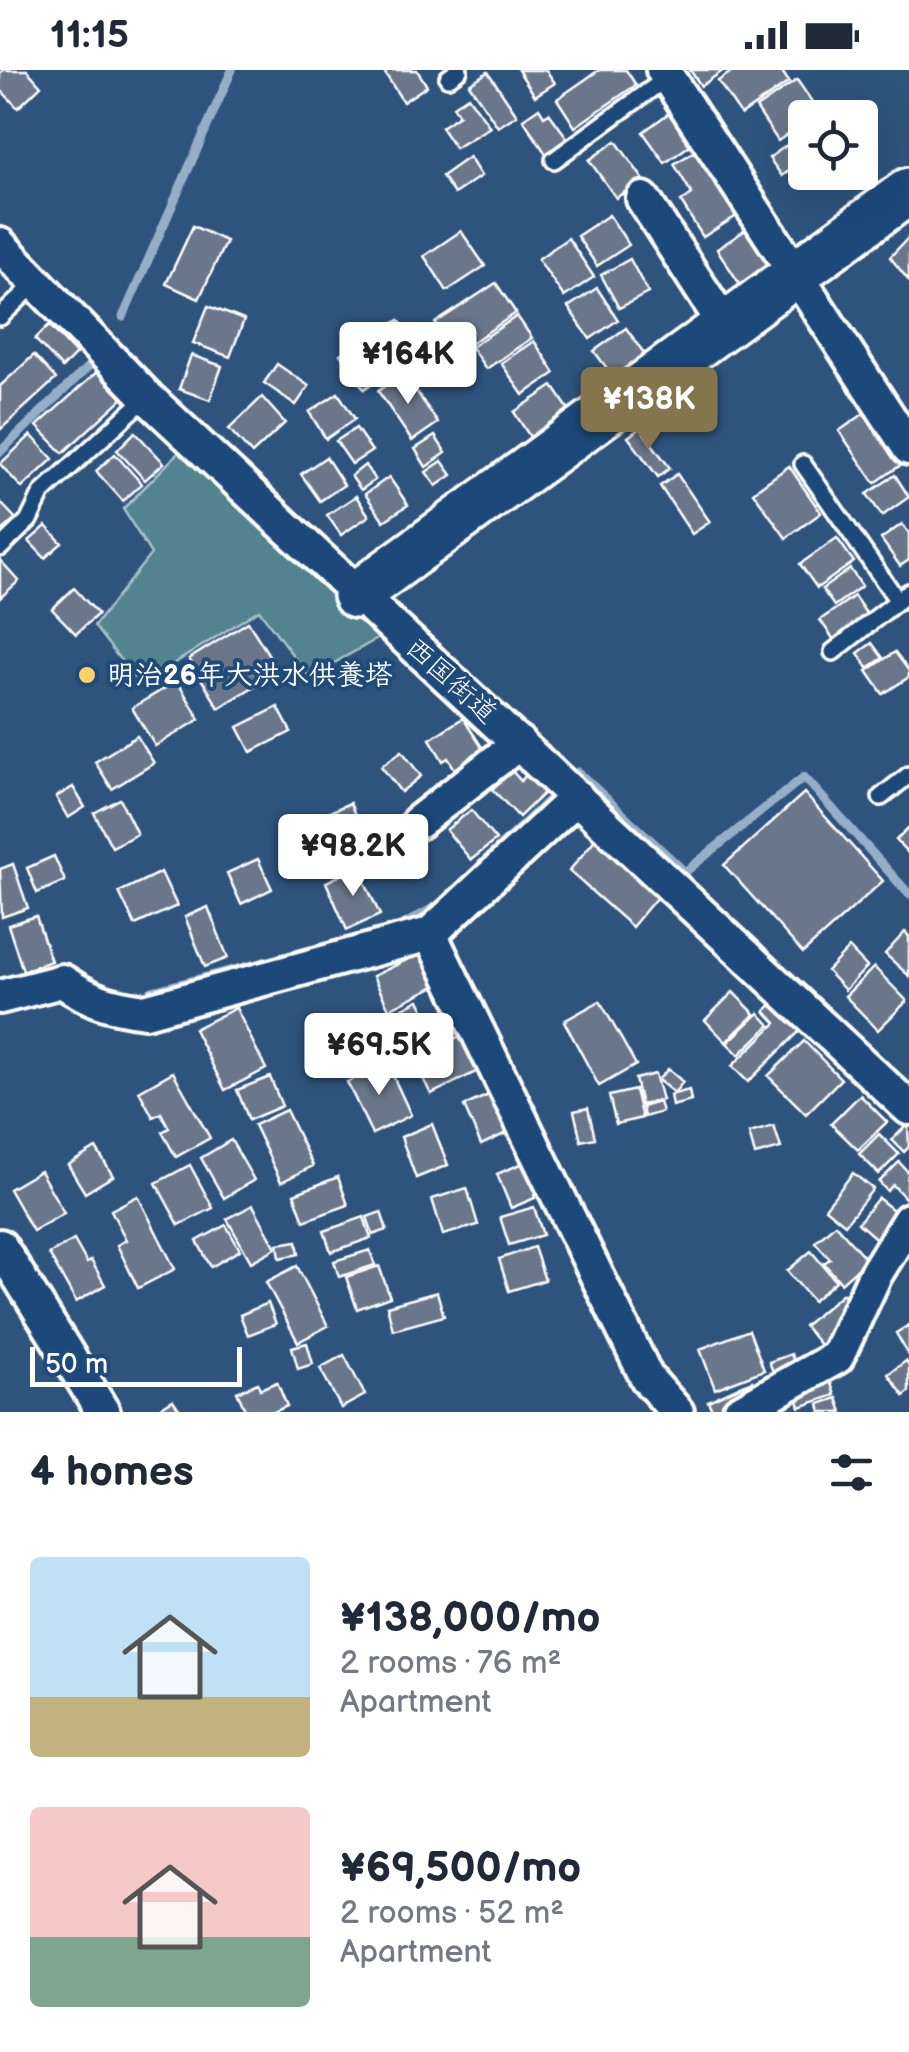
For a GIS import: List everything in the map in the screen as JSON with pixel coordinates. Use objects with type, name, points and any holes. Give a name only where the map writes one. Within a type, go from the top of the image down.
[{"type":"street","points":[[665,74],[909,448]]},
{"type":"street","points":[[356,595],[909,191]]},
{"type":"street","points":[[643,199],[726,326]]},
{"type":"street","name":"西国街道","points":[[0,245],[147,396],[356,595],[909,1108]]},
{"type":"street","points":[[418,822],[519,743]]},
{"type":"street","points":[[0,997],[62,980],[90,1000],[145,1011],[430,934],[578,798]]},
{"type":"street","points":[[430,934],[647,1378],[678,1412]]},
{"type":"street","points":[[739,1412],[836,1357],[876,1275],[909,1220]]},
{"type":"street","points":[[0,1246],[103,1412]]},
{"type":"lane","points":[[554,160],[665,74]]},
{"type":"lane","points":[[0,317],[36,283]]},
{"type":"lane","points":[[0,548],[29,520],[42,493],[147,396]]},
{"type":"lane","points":[[803,464],[904,597],[833,652]]},
{"type":"lane","points":[[881,797],[909,775]]},
{"type":"green space","points":[[183,448],[384,635],[309,677],[259,610],[140,685],[94,626],[151,554],[123,509]]},
{"type":"building","points":[[3,70],[27,70],[41,86],[18,108],[0,89]]},
{"type":"building","points":[[383,70],[417,70],[427,86],[403,102]]},
{"type":"building","points":[[518,70],[546,70],[555,83],[535,96]]},
{"type":"building","points":[[599,70],[626,70],[636,85],[575,127],[557,99]]},
{"type":"building","points":[[690,70],[724,70],[701,86]]},
{"type":"building","points":[[734,70],[781,70],[789,82],[741,115],[718,81]]},
{"type":"building","points":[[488,72],[517,115],[498,127],[469,84]]},
{"type":"building","points":[[797,80],[811,100],[788,100],[788,134],[778,141],[756,108]]},
{"type":"building","points":[[468,96],[490,127],[455,148],[441,127],[459,115],[453,106]]},
{"type":"building","points":[[539,108],[544,116],[549,113],[568,139],[546,154],[523,119]]},
{"type":"building","points":[[673,110],[696,141],[665,163],[643,132]]},
{"type":"building","points":[[616,141],[643,179],[616,198],[589,160]]},
{"type":"building","points":[[788,144],[788,172],[782,176],[769,158]]},
{"type":"building","points":[[702,147],[743,212],[703,237],[681,202],[692,194],[674,164]]},
{"type":"building","points":[[469,157],[481,176],[454,194],[442,176]]},
{"type":"building","points":[[609,215],[629,245],[597,266],[577,236]]},
{"type":"building","points":[[193,226],[226,241],[199,299],[166,284]]},
{"type":"building","points":[[750,227],[775,263],[741,286],[717,249]]},
{"type":"building","points":[[461,231],[485,266],[447,291],[424,256]]},
{"type":"building","points":[[909,237],[909,281],[890,257]]},
{"type":"building","points":[[568,238],[594,277],[564,297],[538,259]]},
{"type":"building","points":[[630,259],[648,293],[619,308],[601,275]]},
{"type":"building","points":[[496,283],[516,313],[455,354],[435,323]]},
{"type":"building","points":[[597,288],[618,320],[590,339],[568,307]]},
{"type":"building","points":[[208,306],[244,320],[230,357],[193,343]]},
{"type":"building","points":[[517,316],[532,338],[486,369],[471,347]]},
{"type":"building","points":[[399,320],[415,345],[394,359],[377,334]]},
{"type":"building","points":[[49,325],[76,354],[62,368],[35,339]]},
{"type":"building","points":[[626,328],[646,356],[615,379],[594,351]]},
{"type":"building","points":[[371,333],[395,368],[364,389],[340,354]]},
{"type":"building","points":[[534,341],[555,373],[523,395],[501,363]]},
{"type":"building","points":[[34,355],[56,379],[0,430],[0,386]]},
{"type":"building","points":[[191,355],[222,366],[210,400],[179,389]]},
{"type":"building","points":[[277,364],[309,386],[296,405],[264,383]]},
{"type":"building","points":[[99,370],[123,398],[63,453],[37,426]]},
{"type":"building","points":[[404,373],[438,423],[412,441],[378,391]]},
{"type":"building","points":[[553,386],[571,413],[532,440],[514,412]]},
{"type":"building","points":[[338,393],[355,419],[326,439],[309,412]]},
{"type":"building","points":[[262,397],[285,423],[252,454],[229,429]]},
{"type":"building","points":[[872,408],[908,460],[875,483],[839,431]]},
{"type":"building","points":[[356,428],[372,451],[352,464],[336,441]]},
{"type":"building","points":[[640,428],[670,468],[658,477],[628,437]]},
{"type":"building","points":[[135,432],[164,463],[145,480],[117,450]]},
{"type":"building","points":[[31,435],[53,459],[22,488],[0,464]]},
{"type":"building","points":[[435,436],[446,453],[426,467],[415,449]]},
{"type":"building","points":[[115,454],[142,484],[123,501],[96,471]]},
{"type":"building","points":[[326,457],[344,485],[320,501],[301,474]]},
{"type":"building","points":[[442,461],[452,475],[436,486],[426,472]]},
{"type":"building","points":[[365,465],[375,480],[361,490],[351,476]]},
{"type":"building","points":[[789,466],[821,513],[786,538],[753,492]]},
{"type":"building","points":[[677,474],[710,522],[692,534],[660,486]]},
{"type":"building","points":[[895,475],[909,497],[882,516],[867,494]]},
{"type":"building","points":[[389,477],[408,505],[384,521],[365,494]]},
{"type":"building","points":[[356,496],[369,516],[341,535],[327,515]]},
{"type":"building","points":[[0,502],[16,519],[0,533]]},
{"type":"building","points":[[902,524],[909,533],[909,560],[900,566],[881,539]]},
{"type":"building","points":[[46,526],[62,543],[45,558],[29,541]]},
{"type":"building","points":[[837,538],[854,562],[817,588],[800,564]]},
{"type":"building","points":[[0,560],[19,581],[0,598]]},
{"type":"building","points":[[850,569],[862,586],[834,606],[822,589]]},
{"type":"building","points":[[74,588],[98,614],[76,634],[52,609]]},
{"type":"building","points":[[854,596],[868,616],[834,640],[820,620]]},
{"type":"building","points":[[248,622],[279,671],[219,708],[189,659]]},
{"type":"building","points":[[872,643],[883,658],[868,668],[858,653]]},
{"type":"building","points":[[895,652],[909,677],[883,694],[867,671]]},
{"type":"building","points":[[177,681],[200,719],[155,746],[132,708]]},
{"type":"building","points":[[278,707],[291,732],[251,752],[238,727]]},
{"type":"building","points":[[463,718],[487,755],[458,774],[448,758],[443,761],[430,739]]},
{"type":"building","points":[[137,736],[154,763],[112,789],[95,762]]},
{"type":"building","points":[[402,751],[421,776],[401,792],[381,766]]},
{"type":"building","points":[[512,771],[521,781],[527,774],[544,793],[519,817],[492,789]]},
{"type":"building","points":[[73,787],[85,807],[68,818],[56,797]]},
{"type":"building","points":[[804,793],[883,881],[803,953],[724,865]]},
{"type":"building","points":[[120,799],[137,834],[112,847],[94,813]]},
{"type":"building","points":[[350,803],[365,838],[323,857],[307,822]]},
{"type":"building","points":[[471,810],[496,840],[471,860],[446,830]]},
{"type":"building","points":[[909,827],[909,854],[896,840]]},
{"type":"building","points":[[597,837],[662,891],[632,927],[569,871]]},
{"type":"building","points":[[54,856],[65,881],[37,893],[27,868]]},
{"type":"building","points":[[258,859],[272,889],[241,904],[227,873]]},
{"type":"building","points":[[13,864],[28,908],[2,917],[0,869]]},
{"type":"building","points":[[358,867],[380,915],[347,930],[326,882]]},
{"type":"building","points":[[161,872],[177,906],[135,925],[119,892]]},
{"type":"building","points":[[208,907],[228,958],[205,967],[185,917]]},
{"type":"building","points":[[36,916],[51,961],[23,971],[8,925]]},
{"type":"building","points":[[905,932],[909,936],[909,976],[885,954]]},
{"type":"building","points":[[849,948],[867,967],[845,990],[827,971]]},
{"type":"building","points":[[421,953],[437,985],[389,1009],[373,976]]},
{"type":"building","points":[[874,967],[907,1001],[878,1030],[845,996]]},
{"type":"building","points":[[733,992],[755,1014],[726,1042],[705,1020]]},
{"type":"building","points":[[419,1000],[434,1031],[403,1046],[387,1016]]},
{"type":"building","points":[[600,1001],[636,1065],[599,1086],[564,1021]]},
{"type":"building","points":[[776,1001],[803,1028],[748,1082],[732,1066],[776,1023],[765,1011]]},
{"type":"building","points":[[236,1008],[266,1069],[225,1090],[194,1029]]},
{"type":"building","points":[[759,1013],[770,1025],[739,1055],[727,1043]]},
{"type":"building","points":[[462,1035],[480,1070],[431,1094],[413,1059]]},
{"type":"building","points":[[804,1041],[841,1079],[806,1114],[768,1076]]},
{"type":"building","points":[[387,1063],[411,1115],[372,1134],[347,1082]]},
{"type":"building","points":[[668,1069],[683,1082],[674,1093],[658,1080]]},
{"type":"building","points":[[173,1072],[210,1138],[176,1157],[162,1132],[169,1128],[161,1113],[153,1117],[139,1091]]},
{"type":"building","points":[[655,1074],[662,1100],[641,1105],[635,1079]]},
{"type":"building","points":[[270,1077],[282,1106],[249,1120],[237,1090]]},
{"type":"building","points":[[635,1090],[642,1118],[616,1124],[609,1096]]},
{"type":"building","points":[[689,1090],[691,1101],[672,1106],[670,1095]]},
{"type":"building","points":[[493,1093],[511,1131],[481,1145],[464,1106]]},
{"type":"building","points":[[860,1095],[887,1122],[858,1150],[831,1124]]},
{"type":"building","points":[[659,1102],[662,1112],[644,1117],[642,1107]]},
{"type":"building","points":[[588,1108],[595,1138],[581,1141],[574,1111]]},
{"type":"building","points":[[286,1110],[313,1166],[281,1182],[254,1125]]},
{"type":"building","points":[[432,1124],[448,1165],[416,1178],[401,1137]]},
{"type":"building","points":[[908,1124],[909,1147],[904,1152],[892,1140]]},
{"type":"building","points":[[774,1126],[781,1148],[755,1155],[749,1133]]},
{"type":"building","points":[[879,1134],[899,1154],[879,1174],[859,1154]]},
{"type":"building","points":[[231,1140],[254,1180],[224,1198],[201,1158]]},
{"type":"building","points":[[96,1148],[113,1176],[85,1193],[68,1165]]},
{"type":"building","points":[[528,1161],[541,1191],[534,1194],[535,1198],[511,1208],[497,1174]]},
{"type":"building","points":[[899,1162],[908,1172],[906,1199],[893,1185],[887,1191],[879,1182]]},
{"type":"building","points":[[190,1165],[213,1208],[179,1225],[156,1183]]},
{"type":"building","points":[[40,1171],[64,1213],[33,1231],[9,1189]]},
{"type":"building","points":[[853,1173],[873,1189],[845,1224],[825,1208]]},
{"type":"building","points":[[338,1177],[348,1205],[304,1221],[294,1194]]},
{"type":"building","points":[[467,1188],[478,1225],[443,1235],[432,1199]]},
{"type":"building","points":[[138,1196],[175,1269],[138,1288],[117,1245],[126,1240],[111,1210]]},
{"type":"building","points":[[878,1198],[902,1217],[881,1243],[858,1223]]},
{"type":"building","points":[[253,1205],[276,1248],[251,1262],[227,1219]]},
{"type":"building","points":[[534,1207],[543,1235],[509,1245],[500,1217]]},
{"type":"building","points":[[381,1212],[387,1230],[373,1235],[367,1217]]},
{"type":"building","points":[[364,1217],[371,1238],[331,1252],[324,1231]]},
{"type":"building","points":[[835,1224],[867,1260],[841,1283],[824,1263],[830,1259],[815,1242]]},
{"type":"building","points":[[226,1225],[240,1250],[211,1267],[197,1241]]},
{"type":"building","points":[[74,1240],[105,1285],[76,1302],[49,1254]]},
{"type":"building","points":[[297,1241],[299,1254],[280,1258],[278,1244]]},
{"type":"building","points":[[534,1247],[545,1280],[509,1291],[499,1259]]},
{"type":"building","points":[[370,1250],[375,1265],[339,1277],[334,1261]]},
{"type":"building","points":[[811,1251],[836,1281],[813,1301],[787,1271]]},
{"type":"building","points":[[297,1266],[328,1326],[298,1342],[266,1282]]},
{"type":"building","points":[[379,1266],[390,1297],[357,1309],[346,1277]]},
{"type":"building","points":[[437,1292],[444,1316],[393,1330],[387,1306]]},
{"type":"building","points":[[843,1293],[856,1308],[826,1352],[804,1326]]},
{"type":"building","points":[[268,1303],[276,1324],[248,1335],[240,1315]]},
{"type":"building","points":[[909,1325],[909,1356],[896,1333]]},
{"type":"building","points":[[749,1330],[764,1370],[715,1389],[700,1349]]},
{"type":"building","points":[[307,1343],[313,1364],[298,1369],[292,1347]]},
{"type":"building","points":[[791,1354],[798,1372],[777,1381],[769,1362]]},
{"type":"building","points":[[344,1355],[365,1395],[341,1408],[320,1368]]},
{"type":"building","points":[[906,1361],[909,1392],[904,1396],[888,1374]]},
{"type":"building","points":[[829,1378],[835,1395],[800,1407],[795,1390]]},
{"type":"building","points":[[752,1381],[760,1398],[730,1412],[713,1412],[708,1401]]},
{"type":"building","points":[[277,1382],[287,1406],[274,1412],[246,1412],[237,1392],[258,1383],[260,1389]]},
{"type":"building","points":[[837,1398],[842,1412],[821,1412],[819,1404]]},
{"type":"building","points":[[173,1400],[181,1412],[153,1412]]},
{"type":"waterway","points":[[123,317],[232,70]]},
{"type":"waterway","points":[[0,452],[94,361]]},
{"type":"waterway","points":[[575,775],[578,772],[685,872],[804,777],[909,894]]},
{"type":"waterway","points":[[481,864],[555,794]]},
{"type":"waterway","points":[[403,925],[437,906]]},
{"type":"waterway","points":[[152,991],[340,942]]},
{"type":"place","name":"明治26年大洪水供養塔","points":[[87,675]]}]
